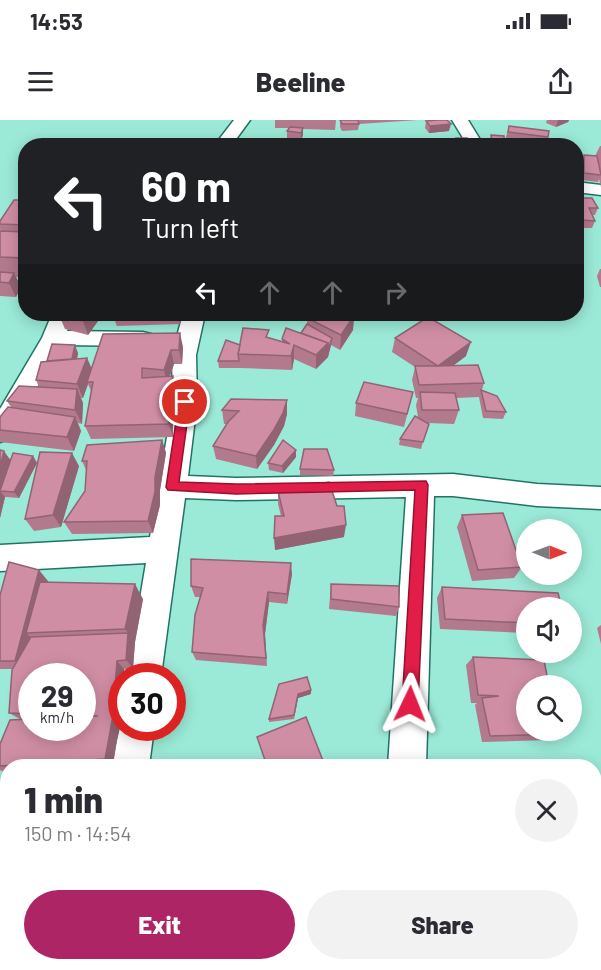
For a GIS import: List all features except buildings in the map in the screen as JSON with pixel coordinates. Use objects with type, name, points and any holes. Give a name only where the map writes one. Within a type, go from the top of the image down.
[{"type":"street","points":[[229,138],[242,120]]},
{"type":"street","points":[[460,120],[471,138]]},
{"type":"street","points":[[584,188],[601,190]]},
{"type":"street","points":[[0,432],[53,338],[60,321]]},
{"type":"street","points":[[53,338],[191,326],[184,355],[185,402],[146,663]]},
{"type":"street","points":[[407,759],[422,485]]},
{"type":"street","points":[[172,487],[236,489],[453,485],[537,495],[601,498]]},
{"type":"street","points":[[0,558],[163,549]]},
{"type":"street","points":[[131,759],[134,741]]},
{"type":"route","points":[[185,402],[172,487],[236,489],[422,485],[410,704]]}]
